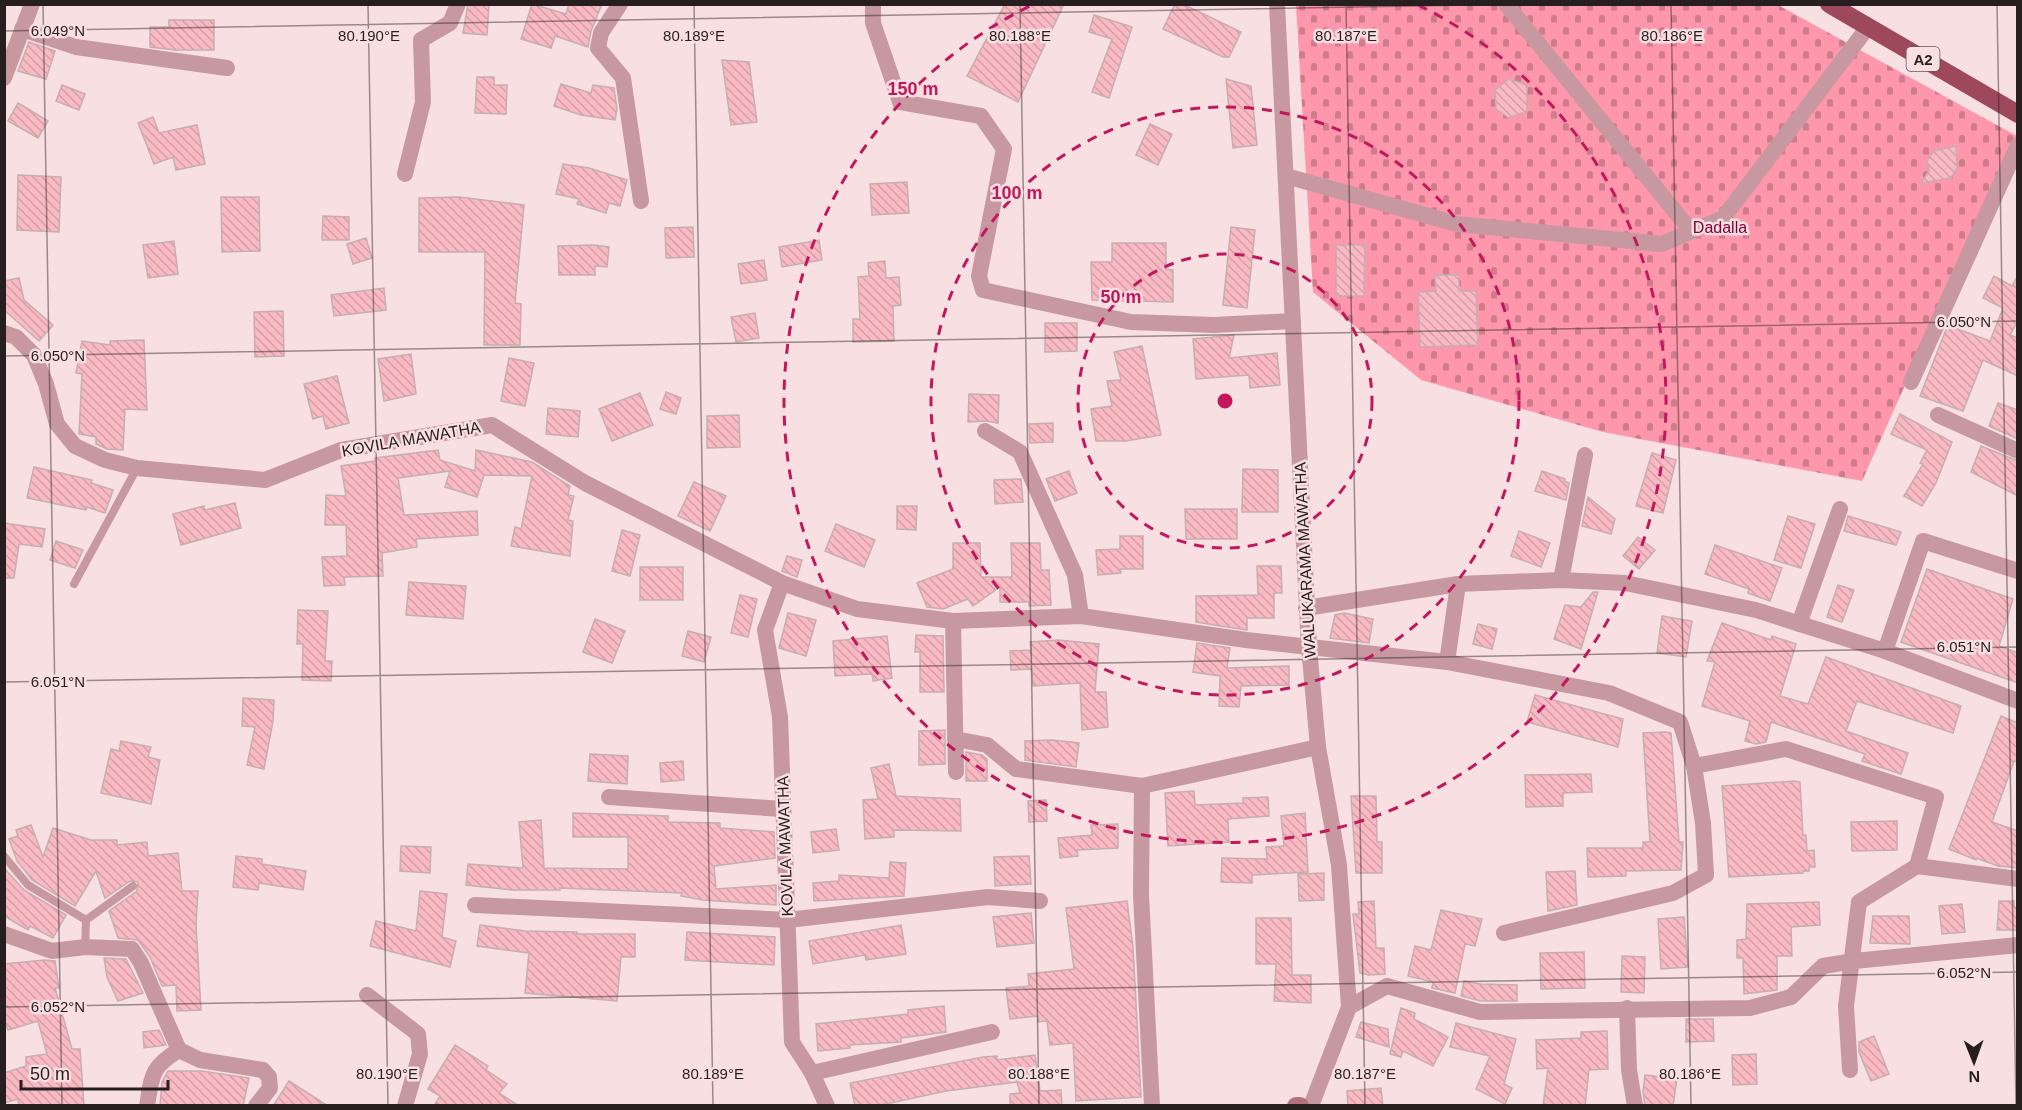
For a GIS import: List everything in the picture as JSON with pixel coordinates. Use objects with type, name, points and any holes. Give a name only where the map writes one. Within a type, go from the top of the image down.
[{"type":"highway","name":"A2","points":[[1829,4],[2018,114]]},
{"type":"street","points":[[4,78],[32,4]]},
{"type":"street","points":[[405,174],[423,102],[421,40],[450,23],[458,4]]},
{"type":"street","points":[[620,4],[601,33],[597,48],[623,78],[641,201]]},
{"type":"street","points":[[873,4],[873,23],[900,102],[981,117],[1004,149],[979,276],[983,290],[1131,322],[1214,325],[1293,321]]},
{"type":"street","name":"WALUKARAMA MAWATHA","points":[[1277,4],[1306,608],[1318,747],[1340,866],[1349,1007],[1311,1106]]},
{"type":"street","points":[[1506,4],[1691,231]]},
{"type":"street","points":[[1286,176],[1457,224],[1662,244],[1723,218],[1868,27]]},
{"type":"street","points":[[22,29],[76,47],[226,68]]},
{"type":"street","points":[[1911,382],[2018,146]]},
{"type":"street","name":"KOVILA MAWATHA","points":[[4,333],[16,337],[34,355],[46,384],[57,423],[75,446],[105,460],[137,468],[265,480],[341,450],[492,425],[585,483],[782,583],[857,609],[953,621],[1081,616],[1309,647],[1447,662],[1609,693],[1680,722],[1694,765],[1703,823],[1706,875],[1672,893],[1504,933]]},
{"type":"street","points":[[1938,415],[2018,451]]},
{"type":"street","points":[[985,431],[1020,452],[1075,575],[1081,616]]},
{"type":"street","points":[[1561,580],[1585,455]]},
{"type":"street","points":[[1799,624],[1840,509]]},
{"type":"street","points":[[1885,651],[1923,541],[2018,571]]},
{"type":"street","points":[[1306,608],[1458,584],[1561,580],[1625,583],[1755,610],[1885,651],[2018,701]]},
{"type":"street","name":"KOVILA MAWATHA","points":[[782,583],[765,630],[780,717],[792,1042],[812,1073],[827,1106]]},
{"type":"street","points":[[1447,662],[1458,584]]},
{"type":"street","points":[[953,621],[956,772]]},
{"type":"street","points":[[955,739],[987,745],[1016,769],[1142,786],[1318,747]]},
{"type":"street","points":[[1694,765],[1786,749],[1936,797],[1917,866]]},
{"type":"street","points":[[1142,786],[1141,895],[1152,1106]]},
{"type":"street","points":[[609,797],[782,809]]},
{"type":"street","points":[[1850,1070],[1846,1006],[1854,961],[1859,902],[1917,866],[2018,879]]},
{"type":"street","points":[[475,905],[788,920],[988,897],[1040,901]]},
{"type":"street","points":[[4,934],[52,951],[85,947],[132,949],[141,963],[179,1050],[200,1060],[263,1070],[269,1077],[270,1088],[256,1106]]},
{"type":"street","points":[[1349,1007],[1387,986],[1480,1012],[1627,1008],[1750,1008],[1791,997],[1823,966],[2018,945]]},
{"type":"street","points":[[367,995],[418,1034],[420,1054],[405,1106]]},
{"type":"street","points":[[1627,1008],[1629,1070],[1635,1106]]},
{"type":"street","points":[[812,1073],[992,1032]]},
{"type":"street","points":[[147,1106],[153,1071],[160,1061],[179,1050]]},
{"type":"lane","points":[[74,584],[137,468]]},
{"type":"lane","points":[[4,856],[28,885],[86,920]]},
{"type":"lane","points":[[86,920],[133,885]]},
{"type":"lane","points":[[85,947],[86,920]]},
{"type":"green space","name":"Dadalla","points":[[1296,5],[1778,5],[2017,136],[1862,481],[1603,432],[1421,380],[1313,292]]},
{"type":"building","points":[[468,4],[489,4],[487,35],[463,33]]},
{"type":"building","points":[[532,4],[566,14],[569,4],[602,4],[591,31],[588,47],[555,36],[551,48],[521,39]]},
{"type":"building","points":[[1005,4],[1064,4],[1018,102],[967,76]]},
{"type":"building","points":[[1175,4],[1183,4],[1241,32],[1229,57],[1223,57],[1163,29]]},
{"type":"building","points":[[1094,15],[1132,27],[1109,98],[1092,92],[1112,39],[1089,32]]},
{"type":"building","points":[[169,20],[214,20],[214,50],[175,50],[150,47],[150,27],[169,27]]},
{"type":"building","points":[[29,42],[55,51],[46,79],[18,71]]},
{"type":"building","points":[[722,60],[749,62],[757,122],[731,125]]},
{"type":"building","points":[[477,77],[494,77],[494,85],[507,85],[506,114],[475,113]]},
{"type":"building","points":[[1226,79],[1251,86],[1257,145],[1233,148]]},
{"type":"building","points":[[1509,79],[1527,85],[1527,111],[1509,118],[1496,109],[1495,90]]},
{"type":"building","points":[[561,84],[591,93],[593,85],[614,88],[617,109],[615,120],[581,115],[554,106]]},
{"type":"building","points":[[62,85],[85,94],[79,110],[56,101]]},
{"type":"building","points":[[18,103],[48,121],[38,138],[8,121]]},
{"type":"building","points":[[153,117],[159,133],[197,125],[205,164],[176,170],[173,157],[154,164],[138,123]]},
{"type":"building","points":[[1150,124],[1172,134],[1158,165],[1136,155]]},
{"type":"building","points":[[1956,146],[1957,168],[1951,178],[1921,183],[1929,171],[1927,161],[1934,151]]},
{"type":"building","points":[[563,164],[589,168],[627,180],[620,206],[609,203],[606,213],[577,204],[579,199],[556,194]]},
{"type":"building","points":[[18,175],[61,177],[59,232],[17,230]]},
{"type":"building","points":[[907,182],[909,213],[872,215],[870,184]]},
{"type":"building","points":[[221,197],[259,197],[260,251],[222,252]]},
{"type":"building","points":[[459,197],[524,205],[515,303],[521,304],[520,345],[484,345],[485,252],[419,252],[419,198]]},
{"type":"building","points":[[323,216],[349,217],[349,240],[322,240]]},
{"type":"building","points":[[693,227],[694,257],[666,258],[665,228]]},
{"type":"building","points":[[1231,227],[1255,230],[1247,308],[1223,305]]},
{"type":"building","points":[[366,238],[372,258],[353,264],[347,244]]},
{"type":"building","points":[[819,240],[822,260],[782,267],[779,247]]},
{"type":"building","points":[[174,241],[178,274],[148,278],[143,245]]},
{"type":"building","points":[[1112,243],[1166,243],[1166,269],[1173,270],[1173,302],[1092,300],[1091,262],[1112,262]]},
{"type":"building","points":[[1336,245],[1365,245],[1364,296],[1336,296]]},
{"type":"building","points":[[558,246],[609,247],[607,267],[595,266],[595,275],[559,275]]},
{"type":"building","points":[[764,260],[767,280],[741,284],[738,264]]},
{"type":"building","points":[[885,261],[886,278],[899,277],[901,305],[893,306],[894,341],[853,342],[853,319],[860,319],[858,277],[869,276],[868,263]]},
{"type":"building","points":[[1435,275],[1459,275],[1459,291],[1476,291],[1478,345],[1420,347],[1418,292],[1436,291]]},
{"type":"building","points":[[2018,275],[2018,320],[2010,335],[2018,338],[2018,376],[1983,360],[1963,411],[1920,396],[1949,322],[1961,327],[1960,330],[1990,341],[2003,308],[1983,298],[1994,276],[2012,286]]},
{"type":"building","points":[[19,278],[24,300],[53,325],[39,341],[4,310],[4,281]]},
{"type":"building","points":[[384,288],[386,310],[334,316],[331,295]]},
{"type":"building","points":[[283,311],[284,356],[255,357],[254,312]]},
{"type":"building","points":[[755,313],[759,338],[736,342],[731,317]]},
{"type":"building","points":[[1045,323],[1077,323],[1077,351],[1045,352]]},
{"type":"building","points":[[1234,335],[1229,358],[1277,353],[1280,385],[1250,388],[1249,375],[1196,379],[1193,339]]},
{"type":"building","points":[[144,340],[147,410],[125,409],[123,450],[107,449],[96,444],[96,437],[79,434],[82,374],[76,373],[82,341],[110,345],[110,341]]},
{"type":"building","points":[[1142,346],[1161,435],[1126,441],[1096,441],[1091,409],[1112,406],[1107,381],[1121,380],[1114,352]]},
{"type":"building","points":[[411,354],[416,394],[384,401],[378,359]]},
{"type":"building","points":[[509,358],[534,363],[525,406],[501,401]]},
{"type":"building","points":[[337,376],[349,423],[326,429],[323,416],[313,419],[304,384]]},
{"type":"building","points":[[666,392],[681,398],[676,414],[660,409]]},
{"type":"building","points":[[640,393],[653,425],[612,441],[599,409]]},
{"type":"building","points":[[969,394],[999,395],[998,423],[968,422]]},
{"type":"building","points":[[1998,403],[2018,410],[2018,439],[1989,426]]},
{"type":"building","points":[[548,408],[580,411],[578,437],[546,434]]},
{"type":"building","points":[[1900,414],[1952,442],[1936,483],[1922,506],[1904,496],[1923,464],[1920,463],[1927,450],[1891,434]]},
{"type":"building","points":[[739,415],[740,447],[707,448],[707,416]]},
{"type":"building","points":[[1053,423],[1053,442],[1030,443],[1029,424]]},
{"type":"building","points":[[1981,446],[2018,461],[2018,496],[1971,472]]},
{"type":"building","points":[[438,450],[440,460],[475,471],[476,450],[532,462],[570,486],[568,495],[574,496],[568,520],[573,521],[570,556],[511,546],[515,527],[521,529],[532,476],[484,475],[477,497],[445,487],[450,471],[398,478],[404,515],[477,511],[478,535],[416,539],[417,547],[382,553],[383,576],[344,577],[345,585],[324,586],[322,557],[347,556],[346,525],[325,525],[326,495],[346,496],[341,466],[375,461],[375,458]]},
{"type":"building","points":[[1652,453],[1676,460],[1663,513],[1636,506]]},
{"type":"building","points":[[34,467],[92,480],[91,483],[113,490],[105,513],[87,507],[86,510],[27,498]]},
{"type":"building","points":[[1243,469],[1278,470],[1278,512],[1242,512]]},
{"type":"building","points":[[1069,471],[1077,493],[1055,501],[1046,479]]},
{"type":"building","points":[[1542,471],[1565,479],[1564,481],[1569,483],[1566,500],[1535,491]]},
{"type":"building","points":[[1021,479],[1023,502],[995,504],[994,480]]},
{"type":"building","points":[[694,482],[726,496],[710,531],[678,516]]},
{"type":"building","points":[[1588,497],[1615,519],[1611,534],[1582,526]]},
{"type":"building","points":[[235,503],[241,528],[181,545],[173,514],[204,506],[205,510]]},
{"type":"building","points":[[897,506],[917,506],[916,530],[897,529]]},
{"type":"building","points":[[1185,509],[1237,509],[1237,539],[1186,539]]},
{"type":"building","points":[[1788,516],[1815,524],[1801,568],[1774,560]]},
{"type":"building","points":[[1848,516],[1901,532],[1896,545],[1844,531]]},
{"type":"building","points":[[4,523],[45,529],[42,547],[19,544],[14,578],[4,578]]},
{"type":"building","points":[[836,524],[875,540],[864,567],[825,551]]},
{"type":"building","points":[[622,530],[640,535],[630,576],[612,571]]},
{"type":"building","points":[[1519,531],[1550,543],[1541,567],[1511,556]]},
{"type":"building","points":[[1120,536],[1143,536],[1143,569],[1120,569],[1121,573],[1098,575],[1096,550],[1120,549]]},
{"type":"building","points":[[1638,537],[1655,550],[1639,569],[1623,556]]},
{"type":"building","points":[[56,541],[83,550],[75,568],[50,560]]},
{"type":"building","points":[[953,543],[980,543],[981,577],[1012,577],[1011,543],[1040,543],[1041,570],[1049,570],[1051,605],[1029,606],[1029,602],[1000,602],[1000,587],[973,606],[968,599],[943,609],[927,607],[917,583],[953,569]]},
{"type":"building","points":[[1715,545],[1782,568],[1770,601],[1748,593],[1749,589],[1705,574]]},
{"type":"building","points":[[787,556],[802,560],[797,577],[782,571]]},
{"type":"building","points":[[1257,566],[1281,566],[1282,593],[1274,593],[1274,618],[1247,618],[1247,630],[1196,622],[1196,596],[1258,595]]},
{"type":"building","points":[[640,567],[683,567],[683,600],[640,600]]},
{"type":"building","points":[[1927,569],[2013,599],[1999,646],[2018,653],[2018,683],[1901,642]]},
{"type":"building","points":[[409,582],[466,586],[463,619],[406,615]]},
{"type":"building","points":[[1838,585],[1854,590],[1842,622],[1827,617]]},
{"type":"building","points":[[1593,592],[1598,592],[1581,649],[1554,639],[1565,605],[1581,607]]},
{"type":"building","points":[[740,595],[757,599],[748,637],[731,633]]},
{"type":"building","points":[[298,610],[328,611],[325,661],[332,661],[331,681],[302,680],[303,644],[297,644]]},
{"type":"building","points":[[788,613],[816,620],[806,656],[779,648]]},
{"type":"building","points":[[1344,613],[1373,619],[1369,643],[1330,638],[1335,615]]},
{"type":"building","points":[[1662,616],[1692,621],[1686,657],[1657,653]]},
{"type":"building","points":[[595,619],[625,631],[612,663],[583,652]]},
{"type":"building","points":[[1722,623],[1771,640],[1772,636],[1796,644],[1780,696],[1808,704],[1826,657],[1961,706],[1953,733],[1857,701],[1846,731],[1908,753],[1901,774],[1862,761],[1865,754],[1771,722],[1766,742],[1756,744],[1745,741],[1750,721],[1702,706],[1715,662],[1707,661]]},
{"type":"building","points":[[1478,624],[1497,629],[1492,649],[1473,644]]},
{"type":"building","points":[[688,631],[711,637],[704,662],[682,656]]},
{"type":"building","points":[[916,635],[943,636],[944,692],[920,692],[920,652],[915,652]]},
{"type":"building","points":[[887,636],[892,678],[873,681],[872,674],[835,676],[833,641]]},
{"type":"building","points":[[1058,640],[1099,644],[1095,692],[1106,692],[1108,727],[1082,730],[1080,683],[1033,686],[1032,669],[1011,670],[1010,651],[1031,650],[1030,642]]},
{"type":"building","points":[[1197,643],[1230,648],[1227,668],[1289,666],[1289,685],[1241,686],[1239,707],[1219,706],[1220,676],[1193,672]]},
{"type":"building","points":[[1535,695],[1623,719],[1618,747],[1527,722]]},
{"type":"building","points":[[243,698],[274,700],[273,721],[264,769],[247,765],[255,727],[242,726]]},
{"type":"building","points":[[2001,716],[2018,723],[2018,762],[2014,761],[1992,822],[2018,831],[2018,868],[1998,866],[1976,858],[1976,860],[1949,849]]},
{"type":"building","points":[[945,730],[945,764],[919,765],[919,731]]},
{"type":"building","points":[[1643,733],[1671,733],[1679,842],[1683,842],[1681,870],[1626,871],[1626,876],[1588,877],[1587,848],[1643,848],[1643,842],[1650,842]]},
{"type":"building","points":[[1052,740],[1079,743],[1076,767],[1025,760],[1025,741]]},
{"type":"building","points":[[121,741],[151,747],[148,757],[160,760],[151,804],[101,793],[111,749],[119,751]]},
{"type":"building","points":[[966,752],[982,755],[987,759],[987,781],[966,781]]},
{"type":"building","points":[[590,754],[628,756],[627,784],[588,781]]},
{"type":"building","points":[[683,761],[684,780],[661,782],[660,763]]},
{"type":"building","points":[[889,764],[896,796],[960,799],[961,831],[894,830],[894,837],[865,839],[863,800],[878,799],[871,768]]},
{"type":"building","points":[[1591,774],[1592,792],[1563,793],[1563,806],[1526,807],[1525,775]]},
{"type":"building","points":[[1800,782],[1803,835],[1806,835],[1807,851],[1814,850],[1815,867],[1809,867],[1809,871],[1803,871],[1803,873],[1729,877],[1722,786]]},
{"type":"building","points":[[1194,791],[1195,805],[1243,803],[1243,798],[1268,797],[1269,816],[1228,819],[1229,842],[1168,846],[1165,793]]},
{"type":"building","points":[[1351,796],[1376,796],[1377,842],[1382,842],[1382,873],[1356,873]]},
{"type":"building","points":[[1046,800],[1047,821],[1029,822],[1028,801]]},
{"type":"building","points":[[573,813],[668,816],[668,822],[720,823],[720,828],[774,832],[775,858],[714,866],[716,889],[776,885],[776,905],[703,900],[681,896],[682,893],[560,888],[560,890],[512,890],[466,885],[468,864],[523,868],[519,822],[541,820],[544,868],[628,869],[628,837],[573,837]]},
{"type":"building","points":[[1305,813],[1308,872],[1252,875],[1252,883],[1221,882],[1222,858],[1267,859],[1266,847],[1284,846],[1281,816]]},
{"type":"building","points":[[1897,821],[1897,850],[1852,851],[1851,822]]},
{"type":"building","points":[[1118,824],[1118,848],[1077,850],[1078,856],[1060,858],[1058,838],[1092,835],[1091,825]]},
{"type":"building","points":[[31,825],[43,857],[53,828],[91,840],[117,840],[117,845],[147,842],[148,856],[178,853],[182,891],[198,891],[196,925],[201,1010],[177,1011],[176,985],[162,986],[150,957],[138,940],[118,938],[109,911],[137,891],[138,882],[130,881],[105,898],[96,871],[75,906],[32,880],[17,861],[9,839],[18,836],[16,830]]},
{"type":"building","points":[[836,829],[839,850],[813,853],[811,832]]},
{"type":"building","points":[[401,846],[431,847],[430,873],[400,871]]},
{"type":"building","points":[[236,856],[262,859],[262,864],[306,871],[303,890],[259,883],[258,890],[233,887]]},
{"type":"building","points":[[1029,856],[1031,884],[995,886],[994,857]]},
{"type":"building","points":[[890,862],[906,863],[904,896],[814,901],[813,883],[839,881],[839,875],[889,878]]},
{"type":"building","points":[[4,868],[24,890],[66,915],[53,938],[30,926],[28,930],[4,916]]},
{"type":"building","points":[[1575,871],[1577,905],[1548,911],[1546,872]]},
{"type":"building","points":[[1324,873],[1324,900],[1299,901],[1298,874]]},
{"type":"building","points":[[420,891],[447,894],[442,937],[456,941],[450,967],[370,946],[376,921],[416,931]]},
{"type":"building","points":[[1127,901],[1133,947],[1141,1097],[1076,1101],[1073,1043],[1050,1045],[1047,1021],[1038,1022],[1038,1016],[1010,1019],[1006,988],[1029,986],[1028,974],[1074,969],[1066,908]]},
{"type":"building","points":[[1374,901],[1376,948],[1384,948],[1385,974],[1369,975],[1360,973],[1353,914],[1359,914],[1358,902]]},
{"type":"building","points":[[1999,901],[2014,901],[2014,907],[2018,907],[2018,930],[1997,930]]},
{"type":"building","points":[[1819,902],[1820,925],[1791,927],[1792,956],[1777,956],[1777,990],[1744,994],[1743,958],[1737,958],[1737,940],[1746,939],[1747,904]]},
{"type":"building","points":[[1962,904],[1965,932],[1942,934],[1939,906]]},
{"type":"building","points":[[1441,910],[1482,919],[1475,946],[1465,944],[1455,993],[1432,988],[1433,982],[1408,976],[1415,946],[1431,950]]},
{"type":"building","points":[[1031,913],[1034,943],[997,947],[993,917]]},
{"type":"building","points":[[1873,916],[1909,916],[1910,944],[1870,943]]},
{"type":"building","points":[[1684,917],[1688,967],[1661,969],[1658,919]]},
{"type":"building","points":[[1256,918],[1291,918],[1292,975],[1311,975],[1311,1003],[1274,1001],[1276,964],[1256,964]]},
{"type":"building","points":[[480,925],[525,931],[635,934],[635,957],[621,957],[617,1001],[525,993],[529,953],[477,946]]},
{"type":"building","points":[[901,925],[906,954],[866,960],[865,955],[813,964],[809,941]]},
{"type":"building","points":[[687,932],[775,937],[774,965],[685,960]]},
{"type":"building","points":[[1584,952],[1585,988],[1541,989],[1540,953]]},
{"type":"building","points":[[1622,956],[1645,957],[1644,993],[1621,992]]},
{"type":"building","points":[[104,958],[126,959],[143,993],[118,1001],[107,977]]},
{"type":"building","points":[[55,961],[59,988],[55,988],[72,1049],[80,1049],[84,1106],[19,1106],[18,1099],[4,1103],[4,1073],[26,1066],[26,1057],[47,1054],[38,1021],[8,1030],[4,1020],[4,964]]},
{"type":"building","points":[[1464,981],[1517,985],[1517,1001],[1481,1001],[1461,996]]},
{"type":"building","points":[[944,1006],[946,1032],[901,1038],[901,1042],[850,1045],[850,1048],[818,1051],[816,1024],[908,1014],[908,1010]]},
{"type":"building","points":[[1401,1008],[1415,1013],[1414,1019],[1448,1037],[1433,1066],[1403,1051],[1401,1057],[1390,1054]]},
{"type":"building","points":[[1686,1019],[1713,1019],[1714,1041],[1686,1042]]},
{"type":"building","points":[[1361,1022],[1388,1029],[1389,1047],[1356,1037]]},
{"type":"building","points":[[1456,1023],[1516,1039],[1504,1084],[1512,1088],[1505,1104],[1476,1089],[1490,1056],[1450,1047]]},
{"type":"building","points":[[159,1030],[166,1045],[144,1048],[143,1032]]},
{"type":"building","points":[[1607,1031],[1608,1069],[1589,1070],[1585,1106],[1543,1106],[1548,1068],[1537,1069],[1536,1040],[1581,1038],[1581,1032]]},
{"type":"building","points":[[1874,1036],[1889,1074],[1871,1081],[1859,1052],[1859,1042]]},
{"type":"building","points":[[455,1045],[488,1066],[486,1070],[507,1084],[499,1093],[519,1106],[434,1106],[440,1096],[428,1089]]},
{"type":"building","points":[[1756,1054],[1757,1084],[1733,1085],[1732,1055]]},
{"type":"building","points":[[1035,1055],[1040,1091],[1061,1090],[1062,1106],[1010,1106],[1010,1094],[1020,1093],[1017,1082],[946,1091],[877,1106],[855,1106],[850,1083],[983,1057],[997,1056],[997,1060]]},
{"type":"building","points":[[168,1071],[202,1071],[249,1078],[243,1106],[160,1106],[162,1082]]},
{"type":"building","points":[[1645,1075],[1677,1079],[1673,1106],[1645,1106],[1643,1091]]},
{"type":"building","points":[[289,1081],[328,1106],[273,1106]]},
{"type":"building","points":[[1381,1088],[1383,1106],[1348,1106],[1347,1091]]}]
